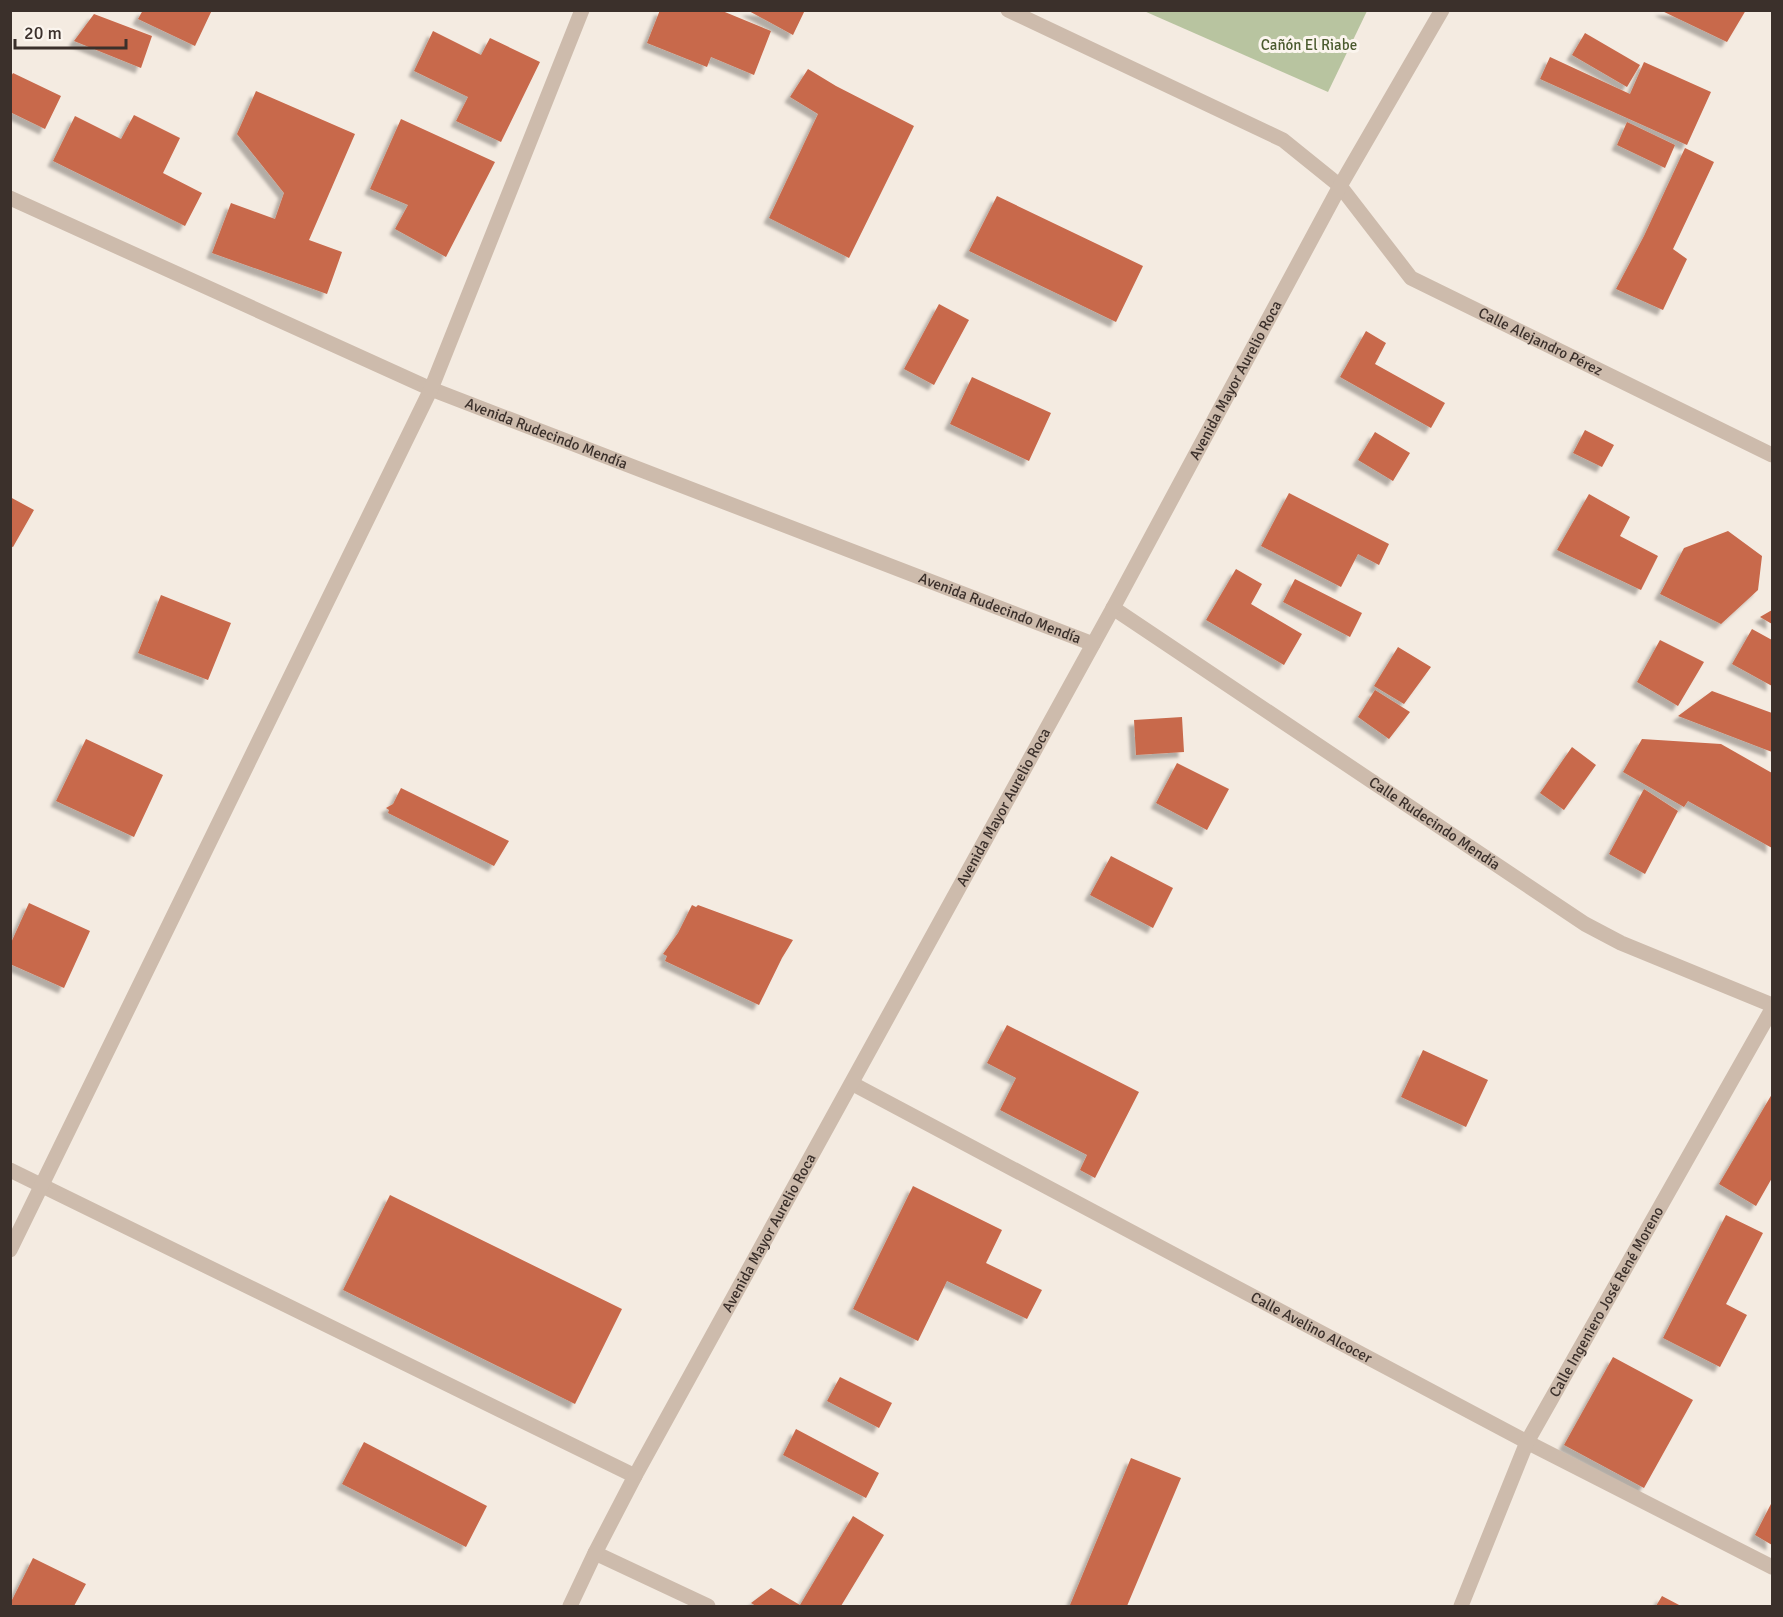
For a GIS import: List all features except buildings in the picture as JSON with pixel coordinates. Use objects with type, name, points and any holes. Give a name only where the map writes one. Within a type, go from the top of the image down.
[{"type":"street","points":[[10,1250],[431,389],[582,10]]},
{"type":"street","name":"Calle Alejandro Pérez","points":[[1008,10],[1283,140],[1340,186],[1411,278],[1773,455]]},
{"type":"street","name":"Avenida Mayor Aurelio Roca","points":[[570,1606],[594,1553],[635,1476],[1113,608],[1340,186],[1442,10]]},
{"type":"street","name":"Avenida Rudecindo Mendía","points":[[10,198],[431,389],[1093,644]]},
{"type":"street","name":"Calle Rudecindo Mendía","points":[[1113,608],[1585,924],[1621,943],[1773,1007]]},
{"type":"street","name":"Calle Ingeniero José René Moreno","points":[[1461,1606],[1527,1442],[1773,1007]]},
{"type":"street","name":"Calle Avelino Alcocer","points":[[853,1083],[1527,1442],[1773,1567]]},
{"type":"street","points":[[10,1170],[635,1476]]},
{"type":"street","points":[[594,1553],[708,1606]]},
{"type":"green space","name":"Cañón El Riabe","points":[[1144,11],[1367,11],[1328,92]]}]
